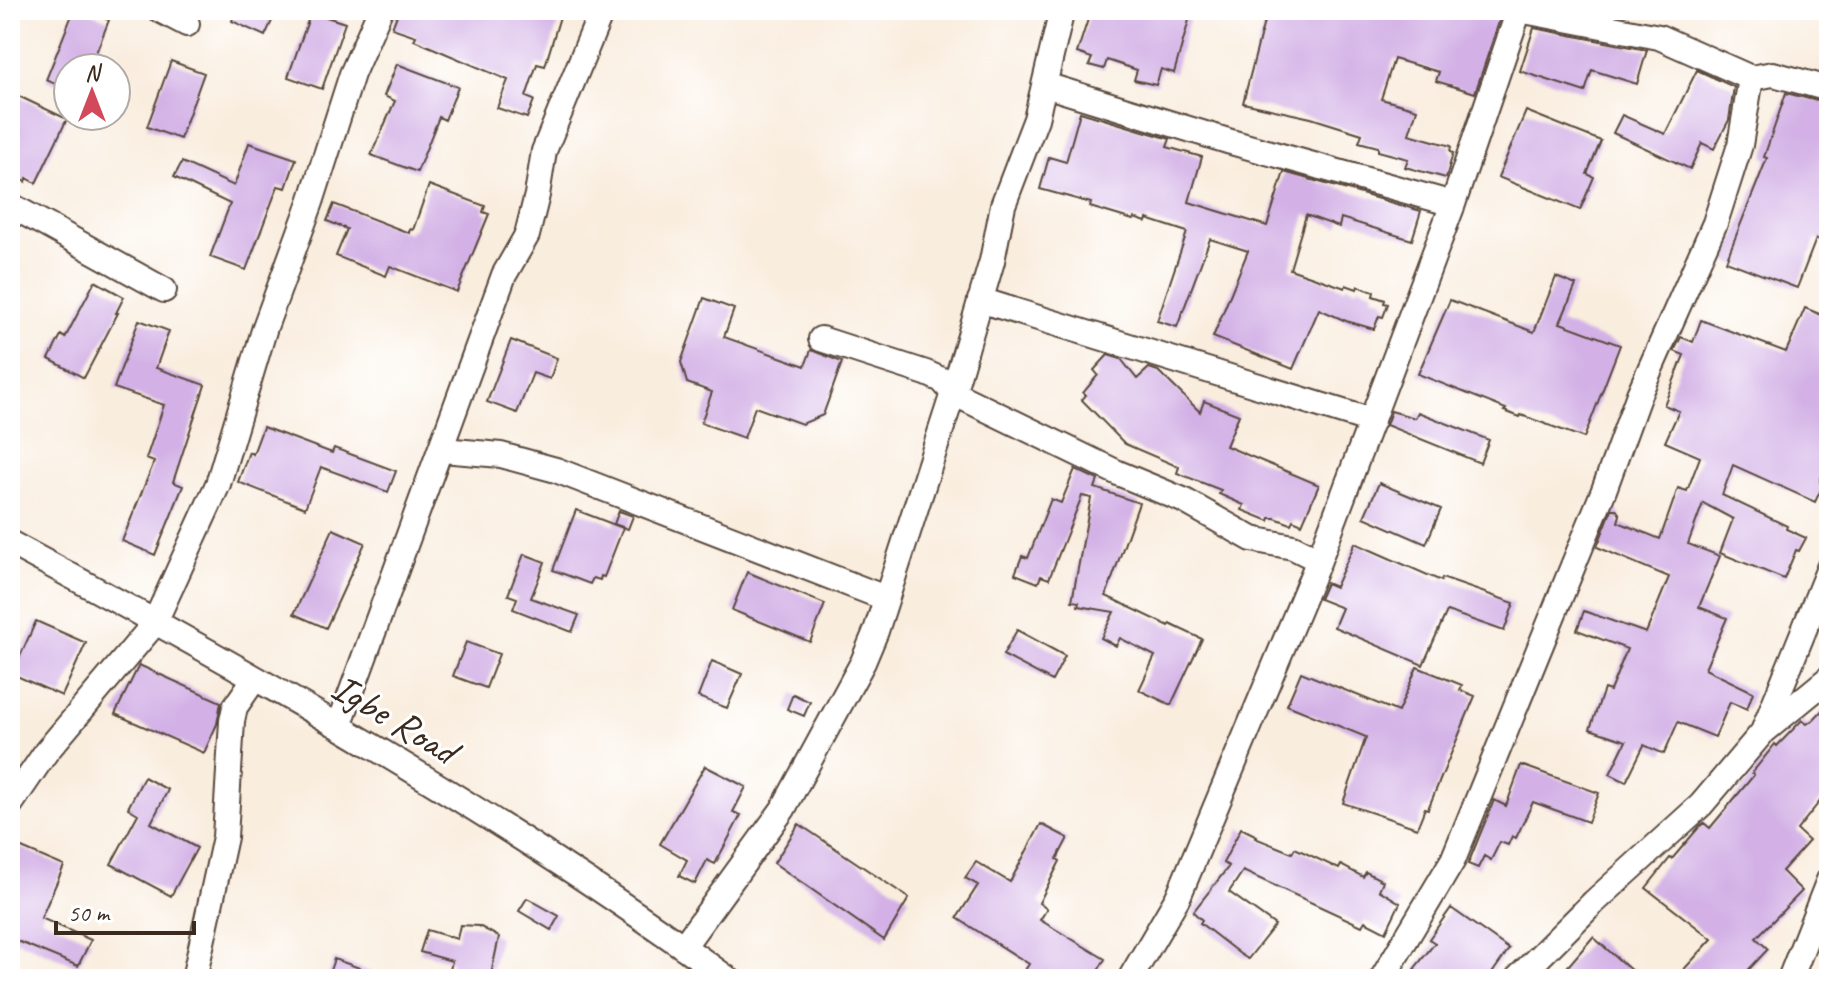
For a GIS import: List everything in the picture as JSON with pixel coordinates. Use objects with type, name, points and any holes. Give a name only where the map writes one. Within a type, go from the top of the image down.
[{"type":"street","points":[[160,10],[187,24]]},
{"type":"street","points":[[10,805],[46,752],[154,624],[218,484],[265,327],[311,202],[352,74],[380,10]]},
{"type":"street","points":[[339,726],[504,275],[527,235],[544,151],[602,10]]},
{"type":"street","points":[[683,947],[783,809],[863,662],[876,631],[953,393],[992,261],[1003,205],[1036,119],[1062,10]]},
{"type":"street","points":[[1130,979],[1178,897],[1319,560],[1453,204],[1519,10],[1659,37],[1751,78],[1773,74],[1829,89]]},
{"type":"street","points":[[1382,979],[1453,860],[1604,490],[1639,394],[1715,223],[1740,145],[1751,78]]},
{"type":"street","points":[[1045,85],[1453,204]]},
{"type":"street","points":[[10,205],[164,290]]},
{"type":"street","points":[[980,300],[1372,421]]},
{"type":"street","points":[[821,339],[942,380],[953,393],[1118,473],[1183,500],[1252,539],[1293,547],[1319,560]]},
{"type":"street","points":[[442,450],[501,455],[556,470],[885,598]]},
{"type":"street","name":"Igbe Road","points":[[10,543],[339,726],[522,840],[683,947],[717,976]]},
{"type":"street","points":[[1762,733],[1829,568]]},
{"type":"street","points":[[194,979],[225,837],[232,721],[235,707],[255,678]]},
{"type":"street","points":[[1517,979],[1594,902],[1701,805],[1762,733],[1829,678]]},
{"type":"street","points":[[1790,979],[1829,880]]},
{"type":"building","points":[[74,10],[109,20],[96,52],[57,52]]},
{"type":"building","points":[[236,10],[277,10],[265,36],[232,21]]},
{"type":"building","points":[[399,10],[562,10],[545,66],[537,64],[526,97],[534,100],[527,118],[497,108],[508,80],[414,40],[416,36],[392,28]]},
{"type":"building","points":[[1091,10],[1180,10],[1191,13],[1174,73],[1161,69],[1156,85],[1134,80],[1137,70],[1107,60],[1104,69],[1089,65],[1092,58],[1077,53]]},
{"type":"building","points":[[1267,10],[1491,10],[1502,13],[1475,93],[1436,81],[1439,72],[1394,59],[1381,99],[1417,109],[1409,134],[1451,146],[1450,152],[1453,153],[1446,178],[1405,167],[1408,159],[1359,142],[1362,134],[1311,118],[1243,103]]},
{"type":"building","points":[[311,12],[345,23],[322,89],[288,77]]},
{"type":"building","points":[[1534,28],[1647,50],[1637,84],[1592,70],[1585,92],[1520,71]]},
{"type":"building","points":[[171,61],[204,73],[180,139],[147,127]]},
{"type":"building","points":[[397,64],[458,87],[445,120],[439,117],[417,172],[371,155],[395,101],[384,96]]},
{"type":"building","points":[[52,65],[52,82],[46,80]]},
{"type":"building","points":[[1697,70],[1734,87],[1729,120],[1714,149],[1702,143],[1690,169],[1613,133],[1622,115],[1665,134]]},
{"type":"building","points":[[10,92],[52,112],[52,132],[61,132],[36,183],[10,174]]},
{"type":"building","points":[[1786,93],[1829,104],[1829,245],[1816,239],[1797,288],[1726,261],[1767,158],[1764,157]]},
{"type":"building","points":[[1526,111],[1601,141],[1587,174],[1594,177],[1580,210],[1498,177]]},
{"type":"building","points":[[1080,112],[1170,139],[1167,147],[1202,157],[1189,202],[1267,226],[1284,172],[1421,211],[1412,240],[1341,218],[1339,227],[1306,215],[1290,269],[1345,288],[1346,285],[1357,289],[1358,286],[1374,292],[1373,296],[1388,304],[1383,317],[1379,316],[1374,329],[1319,309],[1293,369],[1213,337],[1248,251],[1210,239],[1177,327],[1157,321],[1187,232],[1147,219],[1146,222],[1133,220],[1090,207],[1091,203],[1040,189],[1049,157],[1066,162]]},
{"type":"building","points":[[249,143],[296,159],[286,188],[278,186],[246,270],[210,257],[230,204],[174,177],[182,162],[234,186]]},
{"type":"building","points":[[429,185],[485,206],[483,212],[489,214],[457,292],[390,266],[386,276],[336,256],[347,229],[327,221],[334,204],[409,233],[410,229],[413,230]]},
{"type":"building","points":[[1556,277],[1576,285],[1560,323],[1620,345],[1584,438],[1504,411],[1506,409],[1418,374],[1450,300],[1534,332]]},
{"type":"building","points":[[95,281],[124,297],[84,378],[49,359],[61,335],[65,338]]},
{"type":"building","points":[[704,298],[734,309],[724,337],[805,366],[811,350],[842,362],[823,415],[802,424],[755,407],[744,438],[701,423],[712,392],[687,383],[681,362]]},
{"type":"building","points":[[1805,308],[1829,318],[1829,459],[1820,481],[1824,483],[1815,502],[1733,465],[1722,495],[1806,538],[1799,551],[1796,550],[1784,579],[1720,553],[1733,519],[1703,503],[1688,544],[1720,556],[1699,607],[1727,618],[1705,669],[1753,692],[1747,709],[1730,702],[1715,737],[1678,722],[1664,754],[1644,745],[1626,782],[1610,774],[1626,741],[1590,729],[1604,689],[1610,691],[1627,649],[1577,630],[1584,611],[1646,633],[1669,577],[1597,547],[1612,509],[1620,515],[1618,522],[1660,539],[1678,488],[1687,491],[1700,457],[1665,442],[1679,411],[1664,405],[1684,355],[1674,351],[1681,337],[1693,342],[1701,320],[1786,352]]},
{"type":"building","points":[[139,320],[169,331],[156,368],[205,385],[173,482],[183,486],[155,555],[122,541],[154,462],[146,459],[164,405],[114,388]]},
{"type":"building","points":[[511,340],[557,358],[550,379],[533,373],[517,413],[487,402]]},
{"type":"building","points":[[1108,355],[1121,359],[1137,379],[1149,368],[1158,371],[1200,412],[1204,401],[1239,415],[1226,446],[1319,485],[1302,524],[1275,518],[1269,521],[1242,510],[1244,505],[1219,494],[1221,490],[1177,473],[1179,467],[1125,444],[1082,400],[1086,395],[1083,393],[1098,375],[1094,370]]},
{"type":"building","points":[[1391,411],[1415,418],[1418,412],[1489,440],[1480,463],[1386,425]]},
{"type":"building","points":[[263,427],[332,453],[334,448],[396,471],[388,492],[321,467],[305,508],[238,482],[249,452],[253,454]]},
{"type":"building","points":[[1075,469],[1098,480],[1095,488],[1139,503],[1106,596],[1202,639],[1171,705],[1139,690],[1155,656],[1120,638],[1116,646],[1101,638],[1114,612],[1078,606],[1079,602],[1072,601],[1091,498],[1082,496],[1049,579],[1041,576],[1038,583],[1015,574],[1022,556],[1028,558],[1051,499],[1061,503]]},
{"type":"building","points":[[1379,483],[1441,509],[1426,544],[1364,517]]},
{"type":"building","points":[[576,510],[623,528],[604,577],[601,576],[600,580],[593,578],[590,584],[553,570]]},
{"type":"building","points":[[619,511],[633,516],[628,529],[614,524]]},
{"type":"building","points":[[333,529],[365,543],[326,628],[294,614]]},
{"type":"building","points":[[1355,543],[1441,581],[1442,578],[1514,603],[1504,631],[1447,611],[1423,665],[1334,627],[1342,608],[1319,599],[1326,583],[1335,587]]},
{"type":"building","points":[[524,554],[545,562],[531,598],[579,615],[572,632],[513,609],[517,598],[508,595]]},
{"type":"building","points":[[747,572],[825,604],[810,642],[732,610]]},
{"type":"building","points":[[36,621],[86,643],[62,696],[12,674]]},
{"type":"building","points":[[1017,630],[1065,656],[1052,681],[1003,655]]},
{"type":"building","points":[[466,642],[499,654],[486,688],[453,676]]},
{"type":"building","points":[[712,661],[742,674],[727,708],[698,697]]},
{"type":"building","points":[[139,665],[221,702],[217,724],[204,753],[115,714]]},
{"type":"building","points":[[1417,667],[1462,685],[1460,690],[1475,696],[1428,809],[1425,808],[1417,828],[1343,803],[1366,737],[1287,705],[1301,672],[1398,712]]},
{"type":"building","points":[[793,694],[810,702],[804,716],[787,709]]},
{"type":"building","points":[[1829,703],[1829,790],[1797,830],[1809,841],[1782,871],[1802,891],[1756,938],[1768,949],[1740,979],[1675,979],[1712,939],[1646,888],[1700,826],[1704,823],[1710,828],[1775,744],[1777,746],[1802,720],[1807,724],[1814,719]]},
{"type":"building","points":[[1521,765],[1599,793],[1588,822],[1533,802],[1516,838],[1512,836],[1508,845],[1500,842],[1491,860],[1484,856],[1478,868],[1468,864],[1494,800],[1506,806]]},
{"type":"building","points":[[705,766],[746,787],[733,812],[741,815],[715,864],[707,860],[695,884],[679,876],[687,860],[660,844]]},
{"type":"building","points":[[144,777],[168,790],[151,823],[197,848],[171,896],[111,864],[138,814],[128,808]]},
{"type":"building","points":[[799,824],[909,898],[884,940],[774,863]]},
{"type":"building","points":[[1041,824],[1068,838],[1039,903],[1047,909],[1040,920],[1105,959],[1093,979],[1019,979],[1029,964],[957,918],[978,885],[965,878],[976,862],[1010,882]]},
{"type":"building","points":[[1241,828],[1257,836],[1255,838],[1292,853],[1295,848],[1339,869],[1341,865],[1363,877],[1366,872],[1383,881],[1379,890],[1400,903],[1386,932],[1365,921],[1362,926],[1243,871],[1229,892],[1275,925],[1248,959],[1240,954],[1200,923],[1202,920],[1193,912],[1229,866],[1223,863]]},
{"type":"building","points":[[10,843],[64,866],[41,918],[91,940],[78,966],[10,938]]},
{"type":"building","points":[[527,898],[559,916],[551,930],[519,911]]},
{"type":"building","points":[[1451,908],[1509,949],[1488,979],[1426,979],[1414,969],[1435,943],[1429,939]]},
{"type":"building","points":[[460,925],[479,926],[499,937],[490,979],[448,979],[452,961],[420,952],[427,930],[457,939]]},
{"type":"building","points":[[1593,937],[1641,979],[1557,979]]},
{"type":"building","points":[[334,959],[385,977],[385,979],[327,979]]}]
